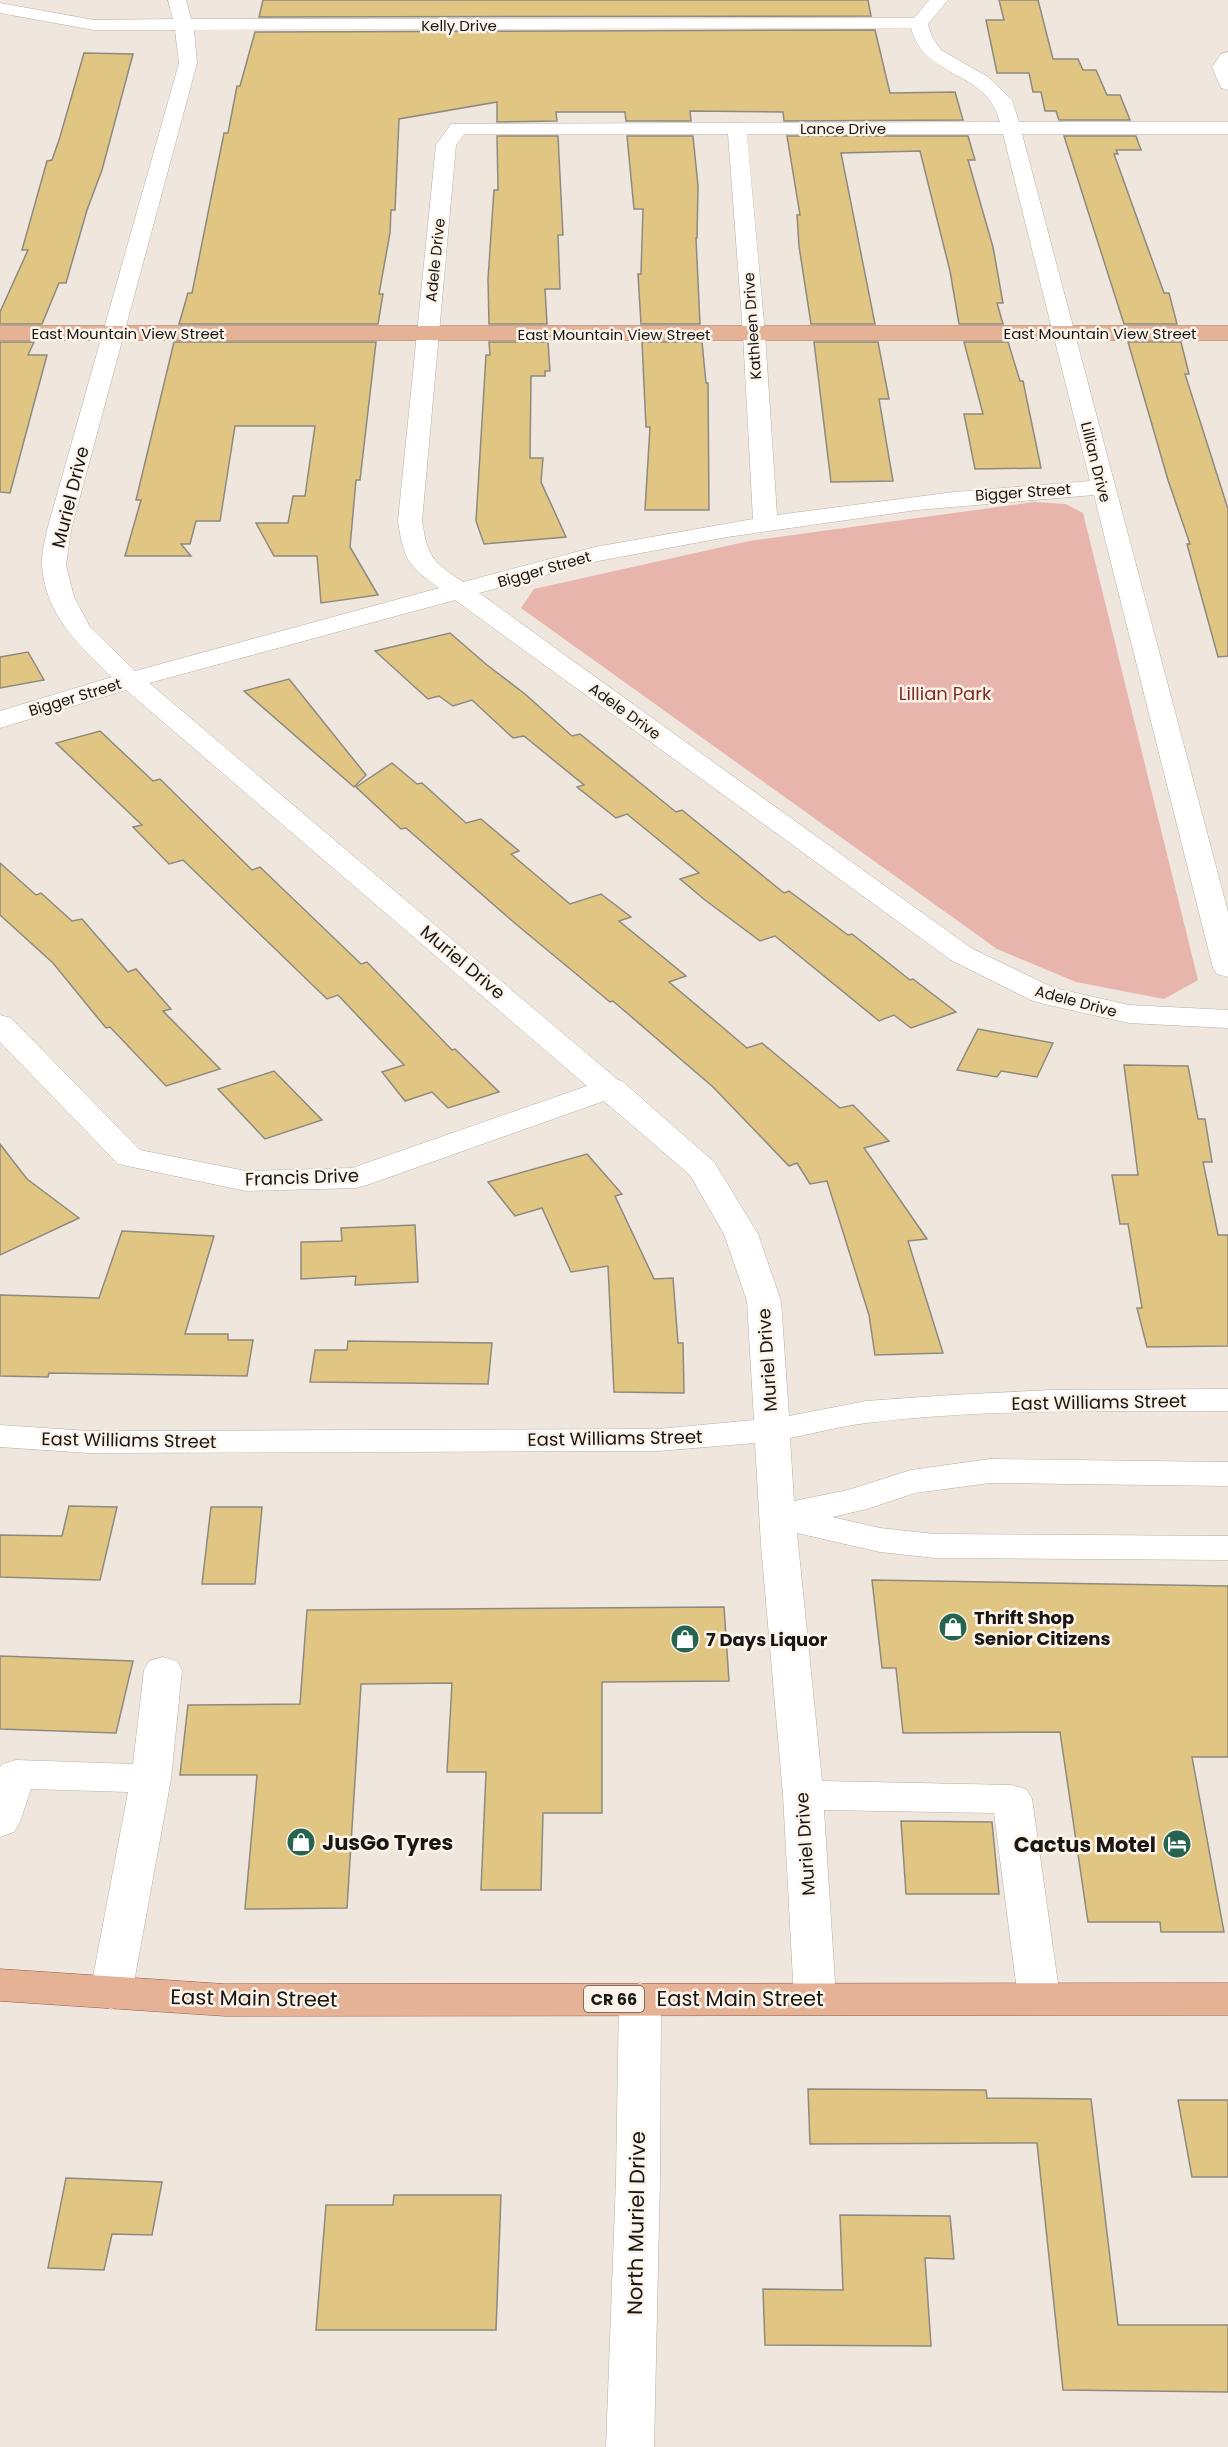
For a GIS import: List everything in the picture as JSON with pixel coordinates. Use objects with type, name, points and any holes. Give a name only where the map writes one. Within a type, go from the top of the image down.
[{"type":"main road","name":"East Mountain View Street","points":[[0,333],[1228,333]]},
{"type":"main road","name":"East Main Street","points":[[0,1984],[111,1994],[225,2000],[1228,1999]]},
{"type":"street","name":"Muriel Drive","points":[[177,0],[184,26],[188,63],[59,530],[54,564],[61,597],[79,631],[130,680],[611,1088],[703,1169],[741,1234],[764,1301],[778,1516],[803,1794],[815,1998]]},
{"type":"street","points":[[919,23],[939,0]]},
{"type":"street","name":"Kelly Drive","points":[[0,8],[94,25],[919,23]]},
{"type":"street","name":"Lillian Drive","points":[[919,23],[922,40],[934,56],[980,80],[1005,104],[1228,968]]},
{"type":"street","points":[[1228,58],[1221,67],[1228,84]]},
{"type":"street","name":"Lance Drive","points":[[458,128],[1228,128]]},
{"type":"street","name":"Adele Drive","points":[[458,128],[446,145],[410,521],[413,541],[422,564],[961,954],[1044,995],[1129,1014],[1228,1019]]},
{"type":"street","name":"Kathleen Drive","points":[[737,128],[754,334],[765,524]]},
{"type":"street","name":"Bigger Street","points":[[0,720],[130,680],[595,554],[663,539],[933,499],[1102,487]]},
{"type":"street","name":"Francis Drive","points":[[0,1024],[129,1157],[246,1181],[356,1178],[611,1088]]},
{"type":"street","name":"East Williams Street","points":[[0,1436],[89,1442],[658,1440],[772,1430],[866,1412],[951,1406],[1051,1401],[1228,1400]]},
{"type":"street","points":[[778,1516],[854,1501],[911,1482],[990,1471],[1228,1474]]},
{"type":"street","points":[[778,1516],[880,1540],[935,1546],[1228,1548]]},
{"type":"street","points":[[111,1994],[151,1779],[162,1670]]},
{"type":"street","points":[[0,1822],[16,1774],[151,1779]]},
{"type":"street","points":[[803,1794],[1012,1799],[1039,1998]]},
{"type":"street","name":"North Muriel Drive","points":[[630,2447],[638,2179],[640,1999]]},
{"type":"green space","name":"Lillian Park","points":[[1034,502],[1066,504],[1083,513],[1198,980],[1164,999],[1076,982],[997,949],[521,608],[534,589],[749,541]]},
{"type":"building","points":[[263,0],[868,0],[871,16],[259,17]]},
{"type":"building","points":[[999,0],[1038,0],[1053,59],[1078,59],[1083,70],[1096,70],[1107,95],[1120,95],[1130,120],[1059,120],[1056,111],[1045,111],[1041,92],[1033,92],[1029,73],[997,73],[986,20],[1004,20]]},
{"type":"building","points":[[875,30],[890,93],[955,92],[963,120],[784,121],[783,112],[690,111],[691,121],[626,121],[625,112],[556,112],[557,121],[497,122],[497,102],[399,119],[395,210],[391,210],[390,233],[379,294],[383,294],[378,324],[179,324],[188,293],[192,293],[224,133],[228,133],[237,86],[240,86],[255,32]]},
{"type":"building","points":[[84,53],[133,54],[102,170],[87,210],[66,283],[59,283],[42,324],[0,324],[0,312],[28,250],[22,250],[47,161],[52,160],[60,137]]},
{"type":"building","points":[[497,136],[558,136],[563,235],[558,235],[560,289],[545,289],[547,324],[489,324],[488,279],[494,190],[498,190]]},
{"type":"building","points":[[627,136],[693,136],[698,186],[696,238],[700,324],[641,324],[638,274],[641,274],[643,209],[634,209]]},
{"type":"building","points":[[787,136],[968,136],[975,160],[968,160],[993,247],[1003,303],[997,303],[1003,324],[959,324],[950,271],[920,151],[841,153],[875,324],[811,324],[799,246],[797,215],[800,215]]},
{"type":"building","points":[[1064,136],[1136,136],[1141,150],[1116,150],[1118,154],[1114,154],[1164,293],[1169,293],[1177,324],[1124,324]]},
{"type":"building","points":[[0,342],[34,342],[28,355],[47,355],[10,493],[0,492]]},
{"type":"building","points":[[174,342],[376,342],[360,480],[356,480],[350,547],[378,595],[321,603],[317,556],[274,556],[256,523],[288,523],[293,496],[305,496],[315,426],[235,426],[220,521],[196,521],[190,544],[181,544],[191,556],[125,556],[141,500],[136,500]]},
{"type":"building","points":[[489,342],[548,342],[550,371],[545,371],[545,376],[531,376],[530,458],[543,458],[541,482],[566,537],[484,544],[476,521],[486,355],[490,355]]},
{"type":"building","points":[[642,342],[702,342],[706,383],[708,383],[709,510],[645,510],[650,427],[646,427]]},
{"type":"building","points":[[814,342],[878,342],[889,399],[879,399],[893,481],[831,482]]},
{"type":"building","points":[[964,342],[1008,342],[1020,381],[1023,381],[1041,468],[975,469],[964,414],[983,414]]},
{"type":"building","points":[[1128,342],[1181,342],[1189,374],[1185,374],[1228,509],[1228,656],[1218,657],[1187,544],[1190,544],[1168,480]]},
{"type":"building","points":[[450,633],[572,736],[580,734],[676,812],[682,810],[784,893],[789,891],[848,935],[852,934],[910,980],[913,979],[956,1012],[911,1028],[894,1015],[879,1021],[775,936],[760,941],[705,900],[680,879],[699,873],[627,814],[616,818],[577,787],[584,785],[524,736],[513,738],[472,700],[453,706],[439,696],[428,699],[375,651]]},
{"type":"building","points":[[28,652],[44,680],[0,688],[0,657]]},
{"type":"building","points":[[289,679],[366,775],[354,787],[244,691]]},
{"type":"building","points":[[100,731],[153,781],[160,779],[252,870],[260,867],[361,964],[367,962],[452,1050],[455,1049],[499,1092],[448,1108],[432,1092],[405,1101],[382,1072],[404,1065],[338,995],[327,999],[183,860],[169,864],[133,827],[142,825],[56,743]]},
{"type":"building","points":[[392,763],[417,784],[422,783],[466,823],[481,819],[519,851],[511,854],[570,904],[601,894],[631,917],[619,921],[686,976],[669,982],[747,1048],[762,1043],[840,1108],[853,1105],[889,1141],[864,1148],[927,1239],[908,1241],[943,1353],[875,1355],[869,1315],[827,1181],[810,1184],[797,1163],[789,1166],[713,1087],[613,1001],[610,1002],[517,925],[406,828],[401,829],[356,787]]},
{"type":"building","points":[[0,863],[36,895],[41,893],[72,921],[82,919],[128,972],[136,969],[171,1009],[163,1011],[220,1069],[166,1086],[110,1027],[106,1028],[53,963],[0,915]]},
{"type":"building","points":[[978,1029],[1053,1043],[1037,1077],[1001,1071],[997,1077],[957,1070]]},
{"type":"building","points":[[1124,1065],[1188,1066],[1198,1119],[1205,1119],[1212,1162],[1203,1162],[1218,1235],[1228,1235],[1228,1346],[1147,1347],[1137,1308],[1142,1308],[1128,1224],[1120,1224],[1112,1175],[1138,1175]]},
{"type":"building","points":[[274,1071],[322,1120],[265,1139],[218,1089]]},
{"type":"building","points":[[0,1144],[27,1179],[79,1218],[0,1255]]},
{"type":"building","points":[[587,1154],[622,1194],[615,1196],[654,1279],[673,1278],[678,1343],[683,1343],[684,1393],[614,1392],[608,1266],[571,1272],[542,1208],[515,1216],[488,1182]]},
{"type":"building","points":[[415,1225],[418,1282],[355,1285],[356,1276],[301,1279],[301,1242],[342,1241],[341,1228]]},
{"type":"building","points":[[122,1231],[214,1236],[185,1334],[228,1334],[228,1340],[253,1340],[247,1376],[49,1373],[48,1377],[0,1376],[0,1295],[99,1298]]},
{"type":"building","points":[[348,1341],[492,1343],[488,1384],[310,1382],[315,1350],[347,1350]]},
{"type":"building","points":[[69,1506],[117,1507],[100,1580],[0,1577],[0,1535],[62,1536]]},
{"type":"building","points":[[211,1507],[262,1507],[255,1584],[202,1584]]},
{"type":"building","points":[[872,1580],[1228,1586],[1228,1757],[1192,1757],[1224,1932],[1161,1932],[1160,1922],[1088,1922],[1060,1732],[903,1733],[896,1668],[882,1668]]},
{"type":"building","points":[[724,1607],[729,1681],[602,1682],[602,1813],[543,1813],[541,1890],[481,1890],[486,1772],[447,1772],[452,1683],[361,1684],[347,1908],[245,1909],[257,1775],[180,1775],[188,1705],[300,1704],[307,1610]]},
{"type":"building","points":[[0,1656],[133,1661],[116,1733],[0,1729]]},
{"type":"building","points":[[901,1821],[992,1822],[999,1894],[906,1894]]},
{"type":"building","points":[[808,2089],[986,2090],[987,2098],[1091,2099],[1118,2325],[1228,2325],[1228,2392],[1063,2390],[1037,2143],[810,2144]]},
{"type":"building","points":[[1178,2100],[1228,2100],[1228,2177],[1192,2177]]},
{"type":"building","points":[[66,2178],[162,2182],[152,2235],[112,2234],[104,2270],[48,2268]]},
{"type":"building","points":[[394,2195],[501,2195],[496,2330],[316,2330],[326,2205],[393,2205]]},
{"type":"building","points":[[840,2215],[950,2216],[954,2259],[925,2258],[931,2346],[765,2345],[763,2289],[843,2290]]},
{"type":"place","name":"Thrift Shop Senior Citizens","points":[[953,1627]]},
{"type":"place","name":"7 Days Liquor","points":[[685,1639]]},
{"type":"place","name":"JusGo Tyres","points":[[301,1842]]},
{"type":"place","name":"Cactus Motel","points":[[1177,1844]]}]
